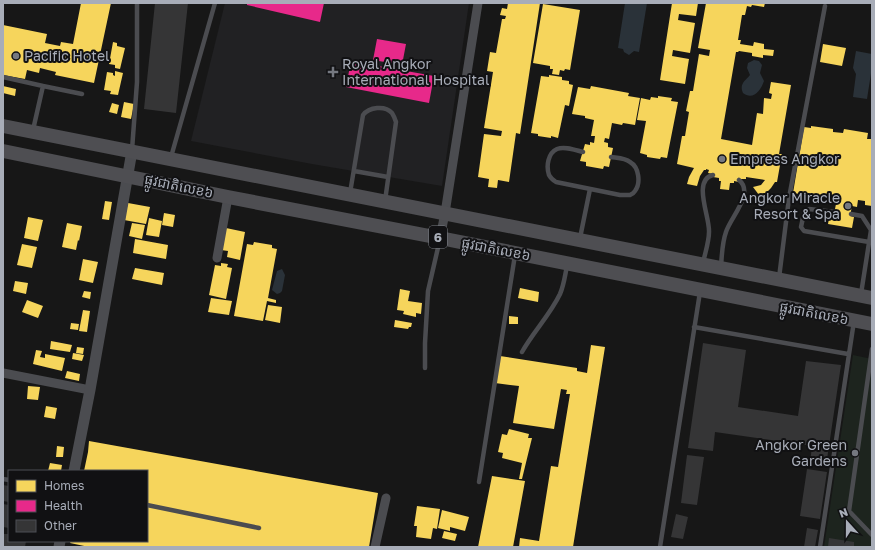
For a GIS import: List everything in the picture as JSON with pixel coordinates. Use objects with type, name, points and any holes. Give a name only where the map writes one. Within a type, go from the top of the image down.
[{"type":"highway","name":"ផ្លូវជាតិលេខ៦","points":[[3,126],[866,297]]},
{"type":"highway","name":"ផ្លូវជាតិលេខ៦","points":[[3,151],[872,324]]},
{"type":"street","points":[[440,238],[478,3]]},
{"type":"street","points":[[74,470],[90,390],[132,151]]},
{"type":"street","points":[[217,258],[228,197]]},
{"type":"street","points":[[3,373],[90,390]]},
{"type":"street","points":[[375,547],[386,498]]},
{"type":"lane","points":[[132,151],[137,82],[137,3]]},
{"type":"lane","points":[[171,159],[214,4],[219,3]]},
{"type":"lane","points":[[779,279],[789,198],[825,6]]},
{"type":"lane","points":[[3,77],[82,94]]},
{"type":"lane","points":[[33,131],[43,86]]},
{"type":"lane","points":[[350,194],[363,115],[365,112],[370,110],[381,108],[391,112],[396,122],[385,201]]},
{"type":"lane","points":[[583,152],[564,148],[556,150],[549,156],[549,176],[556,182],[620,195],[630,195],[636,190],[638,182],[637,169],[632,162],[611,157]]},
{"type":"lane","points":[[354,171],[388,177]]},
{"type":"lane","points":[[703,264],[709,231],[702,192],[704,181],[713,175]]},
{"type":"lane","points":[[720,268],[726,233],[731,221],[742,203],[745,191],[740,180]]},
{"type":"lane","points":[[580,240],[590,189]]},
{"type":"lane","points":[[834,212],[809,209],[804,213],[801,227],[804,231],[869,242]]},
{"type":"lane","points":[[850,214],[862,216],[871,230],[866,297]]},
{"type":"lane","points":[[426,368],[425,343],[428,291],[440,238]]},
{"type":"lane","points":[[479,482],[515,253]]},
{"type":"lane","points":[[522,352],[560,293],[567,263]]},
{"type":"lane","points":[[660,547],[701,290]]},
{"type":"lane","points":[[820,547],[854,321]]},
{"type":"lane","points":[[694,327],[848,354]]},
{"type":"lane","points":[[872,349],[849,511],[872,535]]},
{"type":"lane","points":[[148,505],[259,528]]},
{"type":"shaded area","name":"Royal Angkor International Hospital","points":[[225,3],[469,3],[442,186],[312,164],[191,141]]},
{"type":"shaded area","points":[[625,3],[647,3],[639,52],[634,51],[629,55],[624,52],[623,49],[618,48]]},
{"type":"shaded area","points":[[856,51],[872,54],[872,67],[867,99],[853,97],[856,74],[853,68]]},
{"type":"shaded area","points":[[754,60],[759,61],[762,65],[760,73],[764,81],[759,91],[750,96],[743,93],[742,87],[743,83],[750,75],[747,68],[748,63]]},
{"type":"shaded area","points":[[282,269],[285,275],[282,291],[277,294],[272,290],[277,271]]},
{"type":"shaded area","name":"Angkor Green Gardens","points":[[853,355],[872,359],[872,547],[824,547]]},
{"type":"building: Homes","points":[[81,3],[111,3],[94,83],[55,75],[56,72],[40,68],[39,73],[27,70],[25,79],[3,75],[3,25],[47,34],[45,43],[60,46],[61,42],[73,44]]},
{"type":"building: Homes","points":[[508,3],[540,3],[520,134],[516,133],[509,182],[498,180],[497,188],[488,187],[489,179],[478,177],[484,134],[501,136],[502,131],[484,128],[493,72],[487,71],[490,52],[496,53],[502,19],[505,19],[506,16],[500,15],[502,8],[507,9]]},
{"type":"building: Homes","points":[[672,3],[698,3],[696,16],[679,14],[678,20],[695,23],[690,53],[673,50],[672,56],[689,59],[685,84],[660,80]]},
{"type":"building: Homes","points":[[706,3],[765,3],[764,7],[752,5],[751,7],[747,6],[745,15],[742,15],[738,40],[741,40],[740,44],[753,46],[754,42],[764,44],[764,49],[774,50],[773,56],[763,55],[763,58],[752,56],[752,53],[736,52],[721,139],[752,145],[757,113],[763,114],[764,98],[771,99],[772,94],[769,93],[771,82],[791,85],[779,154],[782,154],[777,182],[775,182],[766,193],[759,195],[753,187],[761,185],[765,180],[746,177],[746,179],[740,179],[739,182],[734,181],[734,183],[730,183],[729,190],[720,189],[721,181],[719,181],[719,178],[713,177],[713,174],[708,173],[709,170],[706,169],[700,176],[697,186],[687,184],[694,168],[677,164],[682,136],[685,136],[689,112],[686,111],[690,91],[693,91],[699,54],[709,56],[710,50],[698,48]]},
{"type":"building: Homes","points":[[543,4],[580,10],[570,70],[560,70],[559,75],[552,74],[553,69],[550,69],[550,66],[533,63]]},
{"type":"building: Homes","points":[[113,42],[117,43],[117,46],[125,48],[120,69],[115,68],[115,65],[109,64]]},
{"type":"building: Homes","points":[[823,44],[846,48],[842,66],[820,62]]},
{"type":"building: Homes","points":[[115,71],[123,73],[118,95],[110,94],[111,91],[104,90],[107,72],[113,73],[115,76]]},
{"type":"building: Homes","points":[[549,75],[562,77],[562,80],[569,81],[569,84],[573,85],[569,106],[565,105],[558,138],[551,136],[551,138],[538,136],[538,134],[531,133],[541,76],[549,77]]},
{"type":"building: Homes","points":[[3,86],[16,89],[15,96],[3,93]]},
{"type":"building: Homes","points":[[591,86],[629,93],[628,96],[640,98],[635,125],[612,123],[609,139],[605,138],[604,142],[608,143],[608,147],[613,148],[609,167],[604,166],[603,169],[586,166],[586,162],[580,161],[585,144],[590,145],[590,142],[594,143],[595,136],[591,136],[594,120],[585,118],[585,116],[572,114],[578,87],[590,89]]},
{"type":"building: Homes","points":[[658,96],[672,98],[671,101],[678,102],[667,158],[661,157],[660,159],[647,157],[647,155],[640,153],[646,121],[637,120],[641,98],[650,100],[651,97],[658,98]]},
{"type":"building: Homes","points":[[124,102],[134,104],[131,119],[121,117]]},
{"type":"building: Homes","points":[[112,103],[119,105],[117,114],[109,112]]},
{"type":"building: Homes","points":[[811,126],[833,129],[833,132],[843,133],[844,129],[868,133],[867,139],[872,139],[872,206],[865,205],[865,201],[858,200],[857,207],[852,206],[850,216],[854,217],[852,228],[828,224],[830,213],[834,214],[836,204],[831,203],[832,195],[824,194],[824,198],[793,193],[804,127],[811,128]]},
{"type":"building: Homes","points":[[105,201],[112,202],[109,220],[102,219]]},
{"type":"building: Homes","points":[[128,203],[150,207],[146,224],[124,220]]},
{"type":"building: Homes","points":[[164,213],[175,215],[173,227],[162,225]]},
{"type":"building: Homes","points":[[28,217],[43,220],[38,241],[24,238]]},
{"type":"building: Homes","points":[[149,218],[162,221],[159,237],[146,235]]},
{"type":"building: Homes","points":[[67,223],[82,226],[76,250],[62,247]]},
{"type":"building: Homes","points":[[132,223],[145,225],[142,239],[129,236]]},
{"type":"building: Homes","points":[[226,228],[245,232],[240,260],[227,257],[228,251],[221,250]]},
{"type":"building: Homes","points":[[135,239],[168,245],[166,259],[133,253]]},
{"type":"building: Homes","points":[[254,242],[272,245],[272,248],[277,249],[268,298],[276,300],[276,303],[267,301],[263,321],[234,316],[247,244],[253,245]]},
{"type":"building: Homes","points":[[22,244],[37,247],[32,268],[17,265]]},
{"type":"building: Homes","points":[[83,259],[98,262],[93,283],[79,280]]},
{"type":"building: Homes","points":[[221,263],[228,264],[227,267],[232,268],[226,299],[209,295],[215,265],[221,266]]},
{"type":"building: Homes","points":[[135,268],[164,273],[162,285],[132,279]]},
{"type":"building: Homes","points":[[15,281],[28,283],[26,294],[13,291]]},
{"type":"building: Homes","points":[[520,288],[539,292],[538,302],[518,298]]},
{"type":"building: Homes","points":[[400,289],[410,291],[408,301],[422,303],[421,314],[416,313],[416,317],[403,314],[404,311],[397,310]]},
{"type":"building: Homes","points":[[84,291],[91,292],[90,299],[82,297]]},
{"type":"building: Homes","points":[[211,298],[232,301],[229,315],[208,312]]},
{"type":"building: Homes","points":[[27,300],[43,306],[38,318],[22,312]]},
{"type":"building: Homes","points":[[268,305],[282,307],[280,323],[265,320]]},
{"type":"building: Homes","points":[[83,310],[90,311],[87,332],[79,331]]},
{"type":"building: Homes","points":[[509,316],[518,317],[518,324],[509,324]]},
{"type":"building: Homes","points":[[395,320],[412,323],[411,327],[408,329],[394,327]]},
{"type":"building: Homes","points":[[71,323],[79,324],[78,330],[70,329]]},
{"type":"building: Homes","points":[[51,341],[72,345],[70,352],[50,349]]},
{"type":"building: Homes","points":[[591,345],[605,347],[573,547],[519,547],[520,538],[539,541],[551,466],[558,467],[570,394],[566,394],[567,390],[561,389],[554,429],[513,423],[519,386],[495,383],[500,356],[577,368],[577,371],[587,373]]},
{"type":"building: Homes","points":[[77,347],[84,348],[83,354],[76,353]]},
{"type":"building: Homes","points":[[36,350],[42,351],[40,357],[45,358],[45,354],[65,358],[62,371],[33,364]]},
{"type":"building: Homes","points":[[73,353],[84,355],[82,361],[72,359]]},
{"type":"building: Homes","points":[[67,371],[80,374],[79,381],[65,378]]},
{"type":"building: Homes","points":[[28,386],[40,387],[38,400],[27,399]]},
{"type":"building: Homes","points":[[46,406],[57,408],[55,419],[44,417]]},
{"type":"building: Homes","points":[[509,429],[529,434],[528,438],[532,438],[522,479],[519,479],[522,463],[502,458],[503,453],[498,452],[502,434],[507,435]]},
{"type":"building: Homes","points":[[89,441],[378,493],[369,547],[89,547],[70,543],[148,542],[148,470],[84,470]]},
{"type":"building: Homes","points":[[57,446],[64,447],[63,457],[56,457]]},
{"type":"building: Homes","points":[[50,463],[62,465],[61,470],[48,470]]},
{"type":"building: Homes","points":[[492,476],[525,481],[513,547],[478,547]]},
{"type":"building: Homes","points":[[417,506],[440,509],[437,529],[433,528],[431,539],[416,537],[417,526],[414,526]]},
{"type":"building: Homes","points":[[442,510],[469,517],[465,531],[450,527],[450,531],[438,528]]},
{"type":"building: Homes","points":[[444,531],[457,534],[455,541],[442,538]]},
{"type":"building: Health","points":[[247,3],[324,3],[320,22],[247,5]]},
{"type":"building: Health","points":[[377,39],[406,44],[402,65],[373,60]]},
{"type":"building: Health","points":[[351,61],[434,76],[429,103],[346,87]]},
{"type":"building: Other","points":[[155,3],[188,3],[176,113],[144,109]]},
{"type":"building: Other","points":[[703,343],[746,350],[738,407],[798,416],[806,361],[841,365],[826,466],[810,463],[812,446],[715,432],[713,451],[688,448]]},
{"type":"building: Other","points":[[687,455],[704,457],[697,505],[681,503]]},
{"type":"building: Other","points":[[807,469],[827,472],[820,519],[800,516]]},
{"type":"building: Other","points":[[3,485],[8,486],[8,502],[3,501]]},
{"type":"building: Other","points":[[3,504],[8,505],[8,528],[3,527]]},
{"type":"building: Other","points":[[676,514],[688,517],[683,539],[671,537]]},
{"type":"building: Other","points":[[807,528],[818,530],[815,547],[804,547]]},
{"type":"building: Other","points":[[3,534],[8,534],[8,542],[26,542],[25,547],[3,547]]},
{"type":"building: Other","points":[[829,538],[854,542],[854,547],[828,547]]},
{"type":"place","name":"Pacific Hotel","points":[[16,56]]},
{"type":"place","name":"Royal Angkor International Hospital","points":[[333,72]]},
{"type":"place","name":"Empress Angkor","points":[[722,159]]},
{"type":"place","name":"Angkor Miracle Resort & Spa","points":[[848,206]]},
{"type":"place","name":"Angkor Green Gardens","points":[[855,453]]}]
